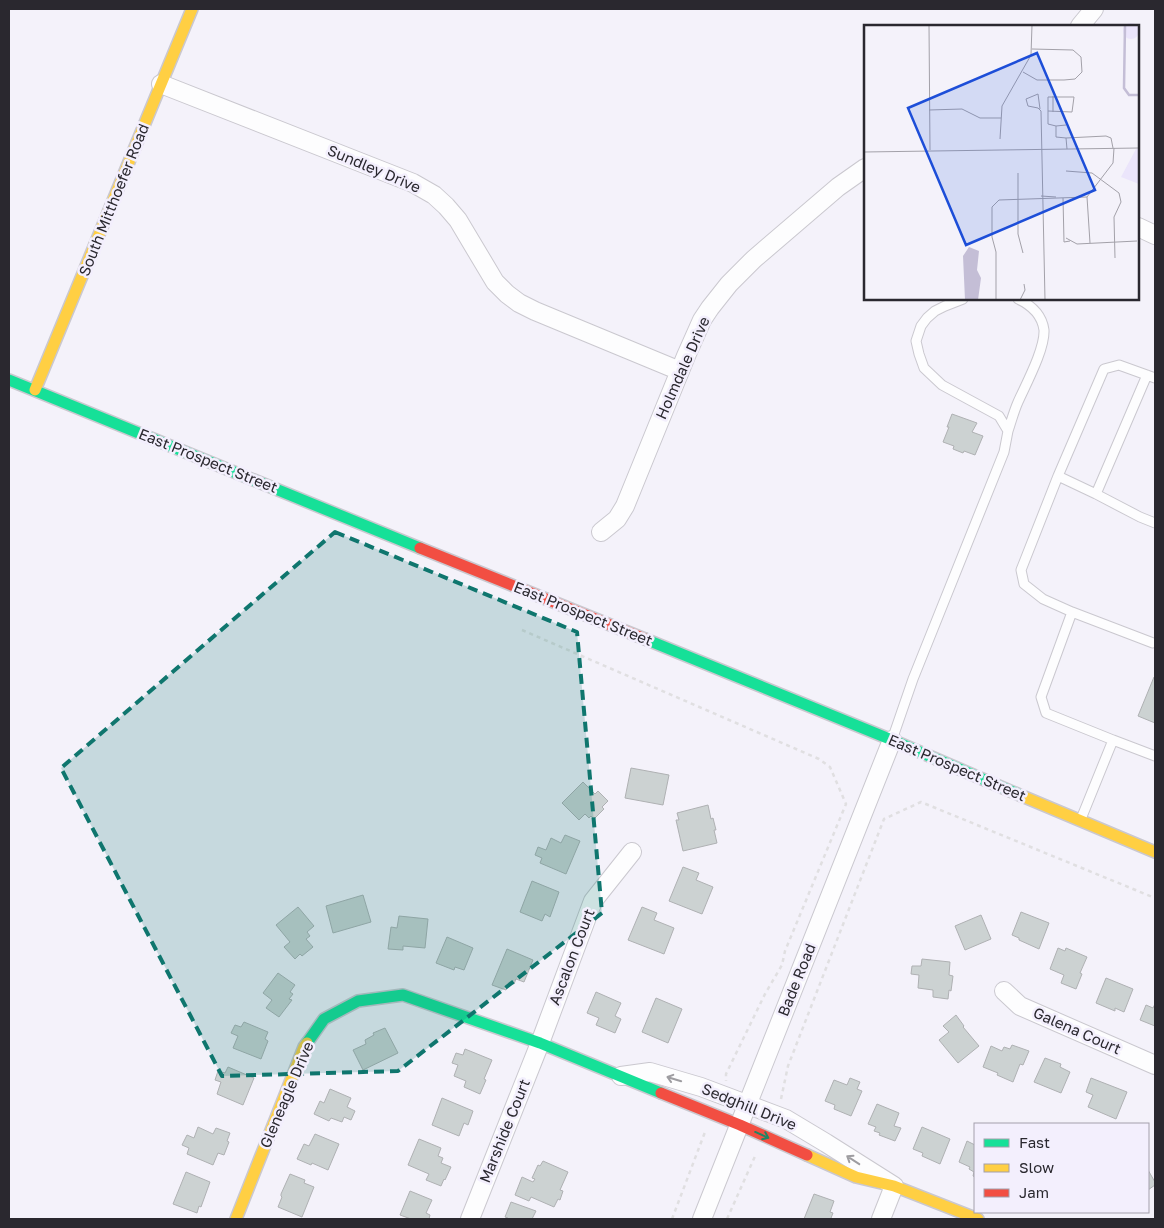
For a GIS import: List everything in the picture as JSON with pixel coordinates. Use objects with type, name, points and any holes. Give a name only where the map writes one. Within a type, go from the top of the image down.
[{"type":"street","name":"South Mitthoefer Road","points":[[35,390],[192,9]]},
{"type":"street","points":[[1081,25],[1094,9]]},
{"type":"street","name":"Sundley Drive","points":[[161,84],[413,184],[434,195],[458,220],[495,282],[519,303],[535,312],[680,371]]},
{"type":"street","name":"Holmdale Drive","points":[[601,532],[617,519],[625,506],[702,320],[715,300],[754,259],[838,187],[864,169]]},
{"type":"street","points":[[1139,227],[1155,235]]},
{"type":"street","name":"East Prospect Street","points":[[9,380],[892,740],[1155,852]]},
{"type":"street","name":"Bade Road","points":[[702,1219],[892,740]]},
{"type":"street","name":"Ascalon Court","points":[[540,1043],[593,901],[632,852]]},
{"type":"street","name":"Galena Court","points":[[1004,991],[1020,1006],[1155,1065]]},
{"type":"street","name":"Gleneagle Drive","points":[[236,1219],[304,1047],[324,1019],[358,1001],[404,994],[540,1043]]},
{"type":"street","name":"Sedghill Drive","points":[[540,1043],[740,1125],[856,1177],[894,1186],[978,1219]]},
{"type":"street","name":"Marshide Court","points":[[470,1219],[540,1043]]},
{"type":"street","name":"Sedghill Drive","points":[[621,1076],[650,1072],[701,1087],[786,1119],[826,1142],[894,1186]]},
{"type":"street","points":[[881,1219],[894,1186]]},
{"type":"lane","points":[[960,300],[935,311],[921,326],[916,342],[924,368],[942,385],[999,416],[1008,431]]},
{"type":"lane","points":[[892,740],[913,679],[1004,452],[1008,431],[1017,404],[1038,356],[1044,331],[1042,321],[1036,311],[1020,300]]},
{"type":"lane","points":[[1096,494],[1151,376],[1119,365],[1104,368],[1058,476],[1021,570],[1024,584],[1043,599],[1072,612],[1153,642]]},
{"type":"lane","points":[[1058,476],[1155,523]]},
{"type":"lane","points":[[1072,612],[1041,697],[1046,713],[1155,756]]},
{"type":"lane","points":[[1080,821],[1113,740]]},
{"type":"path","points":[[522,630],[820,759],[830,767],[846,804],[785,951],[782,965],[765,994],[726,1074],[727,1080]]},
{"type":"path","points":[[780,1102],[788,1066],[884,819],[921,802],[1155,898]]},
{"type":"path","points":[[672,1219],[706,1129]]},
{"type":"path","points":[[727,1219],[757,1152],[757,1148]]},
{"type":"highlighted area","points":[[335,532],[577,632],[602,913],[398,1071],[222,1076],[61,768]]},
{"type":"building","points":[[952,414],[977,423],[972,432],[983,436],[975,455],[953,449],[954,446],[943,442]]},
{"type":"building","points":[[1155,677],[1155,723],[1138,716]]},
{"type":"building","points":[[631,768],[669,775],[663,805],[625,798]]},
{"type":"building","points":[[583,782],[595,794],[598,791],[608,801],[602,807],[604,809],[594,819],[591,816],[589,818],[585,814],[579,820],[562,803]]},
{"type":"building","points":[[708,805],[716,830],[714,830],[717,843],[683,851],[676,820],[679,820],[677,813]]},
{"type":"building","points":[[565,835],[580,841],[566,874],[540,863],[542,858],[535,855],[538,847],[546,850],[551,838],[561,843]]},
{"type":"building","points":[[683,867],[699,873],[696,880],[713,887],[702,914],[669,901]]},
{"type":"building","points":[[532,881],[559,892],[550,917],[545,914],[542,921],[520,912]]},
{"type":"building","points":[[363,895],[371,922],[333,933],[326,906]]},
{"type":"building","points":[[298,907],[314,926],[307,932],[310,936],[306,939],[313,947],[295,959],[284,947],[290,942],[276,925]]},
{"type":"building","points":[[642,907],[657,913],[654,920],[674,928],[664,954],[628,940]]},
{"type":"building","points":[[1021,912],[1049,923],[1039,949],[1012,935]]},
{"type":"building","points":[[981,915],[991,939],[965,950],[955,926]]},
{"type":"building","points":[[399,916],[428,919],[425,948],[403,946],[403,950],[388,949],[391,927],[397,928]]},
{"type":"building","points":[[447,937],[473,948],[464,970],[455,967],[454,970],[436,963]]},
{"type":"building","points":[[1058,948],[1065,951],[1066,948],[1087,957],[1076,989],[1061,983],[1064,975],[1050,969]]},
{"type":"building","points":[[507,949],[533,960],[524,982],[516,979],[514,984],[509,982],[506,990],[492,985]]},
{"type":"building","points":[[922,959],[950,962],[949,975],[953,976],[948,999],[933,997],[933,990],[918,988],[919,975],[911,974],[912,966],[921,966]]},
{"type":"building","points":[[278,973],[295,985],[290,992],[293,994],[289,999],[292,1000],[279,1017],[266,1008],[272,1000],[263,993]]},
{"type":"building","points":[[1106,978],[1133,989],[1124,1012],[1115,1008],[1115,1011],[1096,1003]]},
{"type":"building","points":[[596,992],[621,1003],[615,1016],[621,1019],[615,1033],[596,1025],[599,1018],[587,1013]]},
{"type":"building","points":[[656,998],[682,1009],[668,1043],[642,1032]]},
{"type":"building","points":[[1155,1004],[1155,1026],[1140,1020],[1146,1005],[1153,1008]]},
{"type":"building","points":[[956,1015],[963,1027],[979,1046],[958,1063],[939,1040],[949,1032],[943,1026]]},
{"type":"building","points":[[244,1022],[268,1032],[265,1039],[268,1041],[261,1059],[233,1048],[238,1036],[231,1033],[235,1025],[241,1027]]},
{"type":"building","points":[[385,1028],[398,1053],[363,1070],[353,1050],[366,1044],[365,1040],[374,1035],[373,1033]]},
{"type":"building","points":[[1012,1045],[1029,1051],[1023,1065],[1020,1064],[1013,1082],[983,1067],[991,1046],[1002,1051],[1004,1047],[1010,1049]]},
{"type":"building","points":[[465,1049],[492,1060],[480,1094],[464,1087],[466,1081],[454,1076],[458,1065],[452,1063],[456,1053],[463,1055]]},
{"type":"building","points":[[1045,1058],[1061,1064],[1060,1067],[1070,1072],[1061,1093],[1034,1082]]},
{"type":"building","points":[[228,1067],[254,1078],[243,1105],[217,1094],[221,1082],[215,1080],[218,1071],[225,1073]]},
{"type":"building","points":[[850,1078],[860,1082],[857,1089],[862,1091],[851,1116],[834,1109],[835,1105],[825,1101],[834,1080],[847,1085]]},
{"type":"building","points":[[1091,1078],[1127,1092],[1116,1119],[1088,1107],[1093,1095],[1086,1092]]},
{"type":"building","points":[[330,1089],[351,1098],[347,1107],[355,1111],[351,1120],[344,1117],[342,1122],[331,1118],[329,1121],[314,1114],[320,1101],[324,1103]]},
{"type":"building","points":[[442,1098],[473,1111],[468,1125],[464,1123],[459,1136],[432,1125]]},
{"type":"building","points":[[877,1104],[899,1113],[894,1126],[901,1128],[895,1141],[879,1135],[880,1133],[874,1131],[876,1127],[868,1124]]},
{"type":"building","points":[[198,1127],[213,1134],[216,1128],[230,1133],[224,1155],[218,1153],[213,1165],[187,1154],[189,1148],[182,1145],[187,1135],[194,1138]]},
{"type":"building","points":[[922,1127],[950,1139],[940,1164],[922,1156],[923,1153],[913,1149]]},
{"type":"building","points":[[315,1134],[339,1144],[328,1170],[297,1159],[304,1144],[309,1146]]},
{"type":"building","points":[[419,1139],[441,1148],[438,1156],[443,1158],[441,1163],[451,1167],[441,1186],[426,1180],[429,1174],[408,1165]]},
{"type":"building","points":[[967,1141],[974,1144],[974,1172],[969,1169],[970,1167],[959,1162]]},
{"type":"building","points":[[543,1161],[568,1172],[560,1190],[563,1191],[560,1200],[558,1199],[554,1207],[531,1197],[529,1201],[515,1195],[522,1177],[533,1182],[535,1179],[532,1178],[538,1165],[540,1166]]},
{"type":"building","points":[[186,1172],[210,1182],[197,1213],[173,1204]]},
{"type":"building","points":[[1149,1172],[1155,1182],[1155,1185],[1149,1189]]},
{"type":"building","points":[[290,1174],[305,1180],[304,1183],[314,1187],[302,1217],[278,1207],[282,1197],[281,1194]]},
{"type":"building","points":[[410,1191],[432,1200],[426,1213],[430,1215],[429,1219],[411,1219],[400,1215]]},
{"type":"building","points":[[814,1194],[834,1201],[830,1212],[833,1213],[831,1218],[834,1219],[804,1219]]},
{"type":"building","points":[[511,1202],[536,1211],[532,1219],[507,1219],[505,1217]]},
{"type":"traffic: fast","points":[[9,380],[420,548]]},
{"type":"traffic: fast","points":[[645,639],[892,740],[1022,796]]},
{"type":"traffic: fast","points":[[307,1043],[324,1019],[358,1001],[403,995],[540,1043],[661,1093]]},
{"type":"traffic: slow","points":[[35,390],[192,9]]},
{"type":"traffic: slow","points":[[1022,796],[1155,852]]},
{"type":"traffic: slow","points":[[236,1219],[307,1043]]},
{"type":"traffic: slow","points":[[807,1155],[856,1177],[894,1186],[978,1219]]},
{"type":"traffic: jam","points":[[420,548],[645,639]]},
{"type":"traffic: jam","points":[[661,1093],[807,1155]]}]
